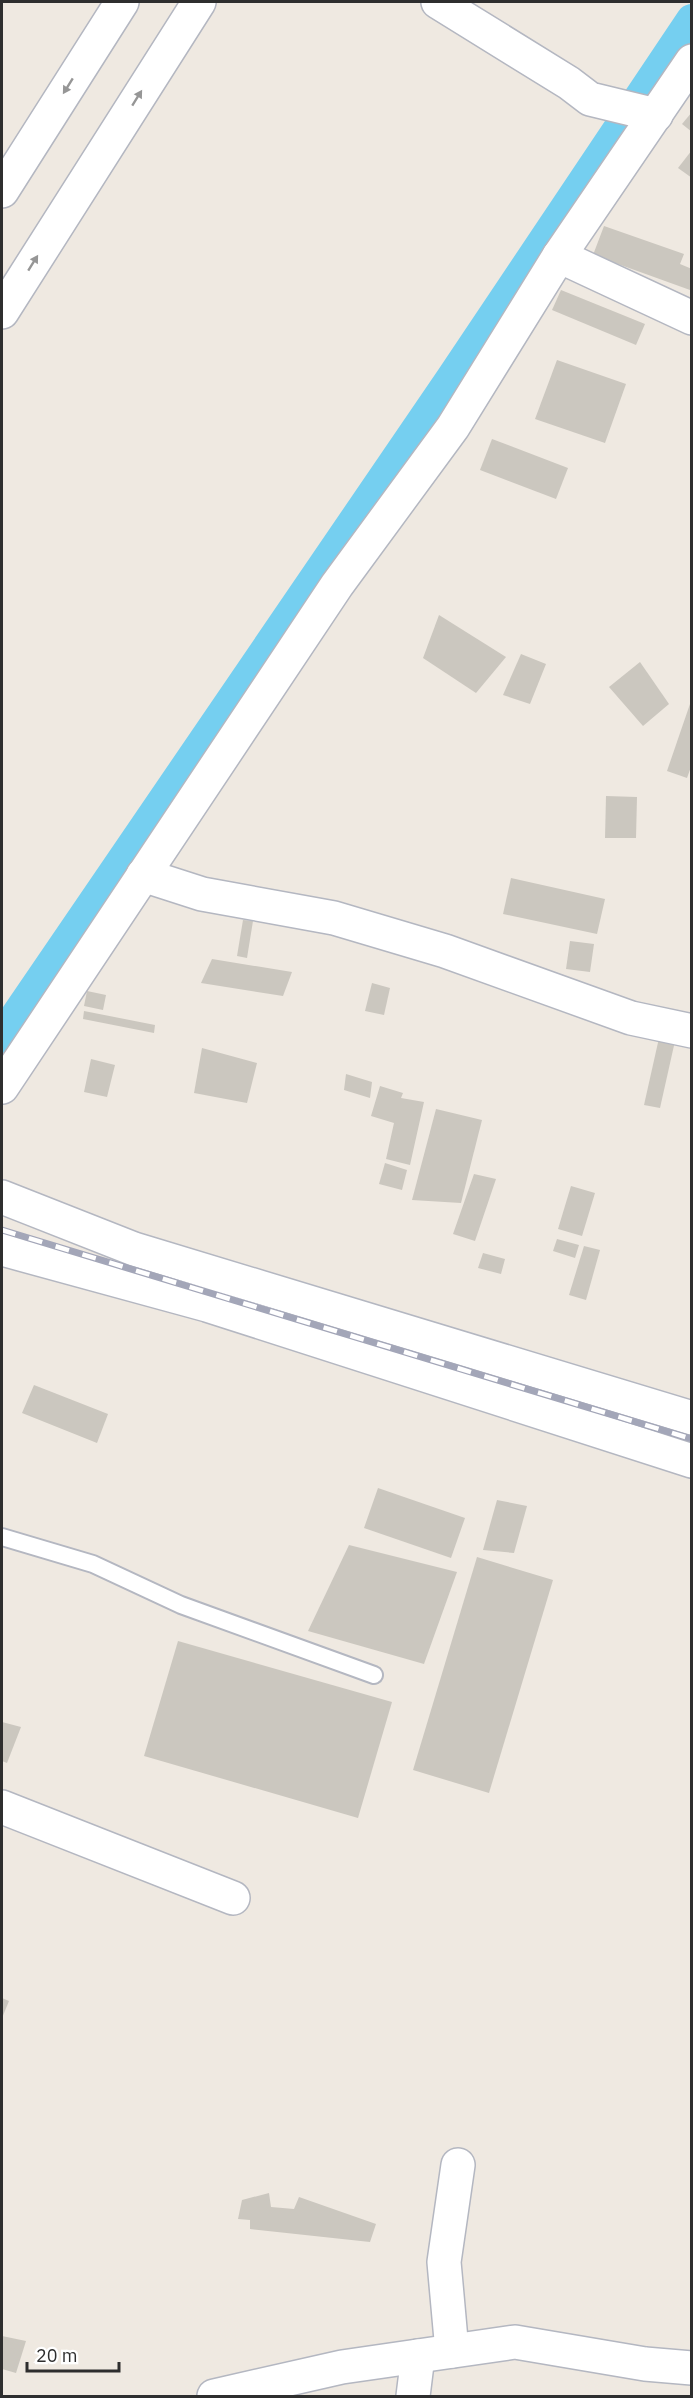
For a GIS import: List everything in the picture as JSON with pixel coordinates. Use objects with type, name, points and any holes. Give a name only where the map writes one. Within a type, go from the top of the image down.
[{"type":"street","points":[[2,191],[122,2]]},
{"type":"street","points":[[2,312],[199,2]]},
{"type":"street","points":[[438,2],[569,82],[590,99],[656,115]]},
{"type":"street","points":[[2,1087],[337,585],[453,427],[559,256],[692,61]]},
{"type":"street","points":[[559,256],[692,318]]},
{"type":"street","points":[[143,875],[202,894],[334,918],[445,951],[631,1018],[692,1031]]},
{"type":"street","points":[[2,1197],[134,1250],[692,1418]]},
{"type":"street","points":[[2,1249],[207,1305],[692,1461]]},
{"type":"street","points":[[2,1807],[233,1898]]},
{"type":"street","points":[[452,2351],[444,2262],[458,2165]]},
{"type":"street","points":[[214,2397],[342,2367],[515,2342],[645,2364],[692,2368]]},
{"type":"street","points":[[413,2397],[418,2356]]},
{"type":"lane","points":[[2,1537],[93,1564],[181,1605],[374,1675]]},
{"type":"building","points":[[692,112],[692,132],[682,124]]},
{"type":"building","points":[[692,150],[692,178],[678,168]]},
{"type":"building","points":[[604,226],[684,254],[680,264],[692,269],[690,290],[593,255]]},
{"type":"building","points":[[561,290],[645,324],[636,345],[552,310]]},
{"type":"building","points":[[557,360],[626,384],[605,443],[535,419]]},
{"type":"building","points":[[492,439],[568,468],[556,499],[480,470]]},
{"type":"building","points":[[439,615],[506,657],[476,693],[423,658]]},
{"type":"building","points":[[521,654],[546,664],[530,704],[503,695]]},
{"type":"building","points":[[640,662],[669,704],[643,726],[609,687]]},
{"type":"building","points":[[691,701],[692,764],[687,778],[667,771]]},
{"type":"building","points":[[606,796],[637,797],[636,838],[605,838]]},
{"type":"building","points":[[511,878],[605,899],[597,934],[503,914]]},
{"type":"building","points":[[243,920],[253,921],[247,958],[237,956]]},
{"type":"building","points":[[570,941],[594,944],[590,972],[566,969]]},
{"type":"building","points":[[212,959],[292,972],[283,996],[201,983]]},
{"type":"building","points":[[372,983],[390,988],[384,1015],[365,1011]]},
{"type":"building","points":[[87,991],[106,995],[103,1010],[84,1006]]},
{"type":"building","points":[[84,1011],[155,1025],[154,1033],[83,1019]]},
{"type":"building","points":[[659,1038],[675,1041],[660,1108],[644,1105]]},
{"type":"building","points":[[202,1048],[257,1063],[247,1103],[194,1093]]},
{"type":"building","points":[[91,1059],[115,1065],[107,1097],[84,1092]]},
{"type":"building","points":[[346,1074],[372,1082],[370,1098],[344,1090]]},
{"type":"building","points":[[380,1086],[403,1093],[401,1098],[424,1102],[410,1165],[386,1159],[394,1123],[371,1116]]},
{"type":"building","points":[[436,1109],[482,1120],[461,1203],[412,1200]]},
{"type":"building","points":[[385,1163],[407,1170],[402,1190],[379,1184]]},
{"type":"building","points":[[474,1174],[496,1179],[475,1241],[453,1234]]},
{"type":"building","points":[[571,1186],[595,1193],[582,1236],[558,1229]]},
{"type":"building","points":[[557,1239],[579,1245],[575,1258],[553,1251]]},
{"type":"building","points":[[584,1246],[600,1250],[586,1300],[569,1295]]},
{"type":"building","points":[[483,1253],[505,1259],[501,1274],[478,1268]]},
{"type":"building","points":[[34,1385],[108,1414],[97,1443],[22,1413]]},
{"type":"building","points":[[378,1488],[465,1518],[451,1558],[364,1528]]},
{"type":"building","points":[[497,1500],[527,1506],[514,1553],[483,1550]]},
{"type":"building","points":[[349,1545],[457,1572],[424,1664],[308,1631]]},
{"type":"building","points":[[477,1557],[553,1580],[489,1793],[413,1770]]},
{"type":"building","points":[[178,1641],[392,1702],[358,1818],[144,1756]]},
{"type":"building","points":[[2,1722],[21,1727],[7,1763],[2,1761]]},
{"type":"building","points":[[2,1998],[9,2001],[2,2018]]},
{"type":"building","points":[[269,2193],[271,2207],[294,2209],[299,2197],[376,2224],[370,2242],[250,2229],[250,2220],[238,2219],[242,2200]]},
{"type":"building","points":[[2,2336],[26,2341],[16,2373],[2,2369]]},
{"type":"waterway","points":[[2,1037],[452,378],[692,20]]},
{"type":"railway","points":[[2,1230],[692,1439]]}]
